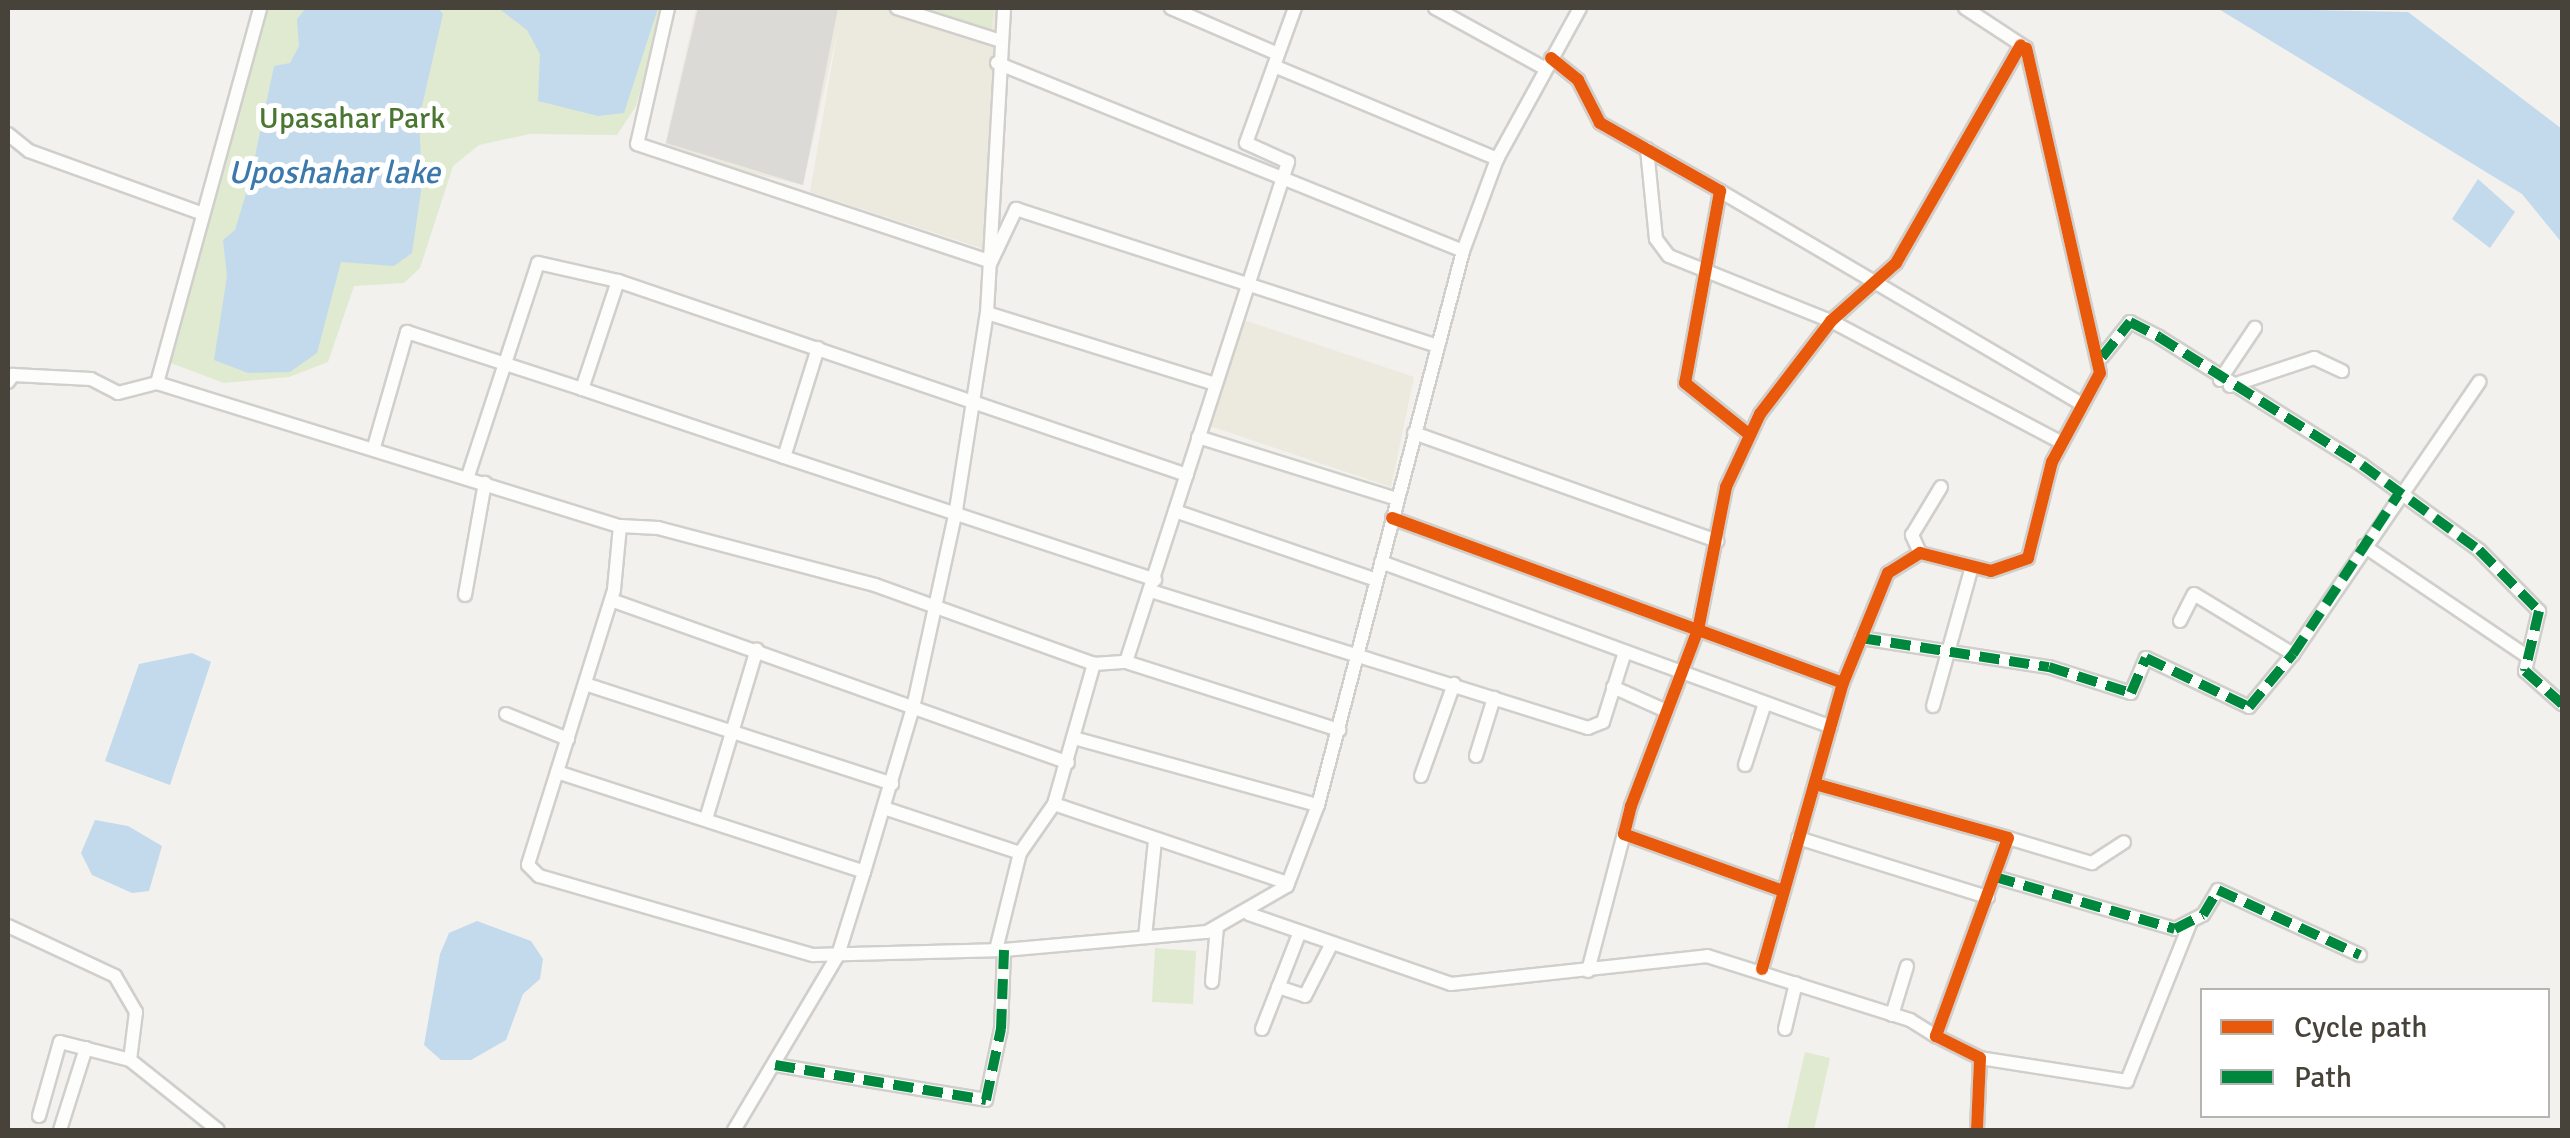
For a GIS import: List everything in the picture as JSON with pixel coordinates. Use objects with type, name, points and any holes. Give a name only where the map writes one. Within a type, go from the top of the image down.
[{"type":"street","points":[[157,383],[260,8]]},
{"type":"street","points":[[668,8],[637,144],[991,262]]},
{"type":"street","points":[[897,8],[998,40]]},
{"type":"street","points":[[734,1130],[838,956],[892,784],[937,610],[986,313],[998,40],[1004,8]]},
{"type":"street","points":[[1171,8],[1276,60],[1497,159]]},
{"type":"street","points":[[1126,662],[1288,162],[1246,142],[1295,8]]},
{"type":"street","points":[[1434,8],[1578,80],[1600,123],[1882,280],[2083,405]]},
{"type":"street","points":[[620,526],[624,539],[611,600],[528,865],[539,876],[750,941],[838,956],[1000,950],[1145,937],[1217,927],[1249,914],[1288,882],[1318,805],[1463,252],[1497,159],[1580,8]]},
{"type":"street","points":[[1965,8],[2021,44],[2102,356]]},
{"type":"street","points":[[1588,971],[1624,834],[1664,710],[1698,630],[1726,486],[1750,435],[1831,321],[1882,280],[2021,44]]},
{"type":"street","points":[[998,62],[1282,182],[1463,252]]},
{"type":"street","points":[[8,134],[30,151],[203,214]]},
{"type":"street","points":[[1647,150],[1656,239],[1669,256],[1831,321],[2062,444]]},
{"type":"street","points":[[1720,192],[1685,383],[1750,435]]},
{"type":"street","points":[[991,262],[1016,209],[1248,280],[1438,346]]},
{"type":"street","points":[[468,476],[541,261],[618,281],[1186,476]]},
{"type":"street","points":[[582,389],[618,281]]},
{"type":"street","points":[[986,313],[1215,384]]},
{"type":"street","points":[[1762,969],[1843,683],[1888,573],[1920,553],[1992,571],[2028,558],[2062,444],[2102,356],[2130,322],[2362,464],[2525,592],[2540,611],[2525,671],[2562,704]]},
{"type":"street","points":[[2225,383],[2255,328]]},
{"type":"street","points":[[374,447],[407,332],[956,510],[1153,585],[1588,728],[1604,722],[1625,652]]},
{"type":"street","points":[[784,457],[818,348]]},
{"type":"street","points":[[2225,383],[2314,358],[2342,370]]},
{"type":"street","points":[[8,382],[12,376],[91,379],[118,393],[157,383],[620,526],[658,528],[937,610],[1094,664],[1126,662],[1339,730]]},
{"type":"street","points":[[1862,638],[2049,667],[2131,693],[2146,658],[2248,707],[2294,654],[2478,382]]},
{"type":"street","points":[[1414,434],[1717,541]]},
{"type":"street","points":[[1198,437],[1397,499]]},
{"type":"street","points":[[466,596],[484,483]]},
{"type":"street","points":[[1920,553],[1912,535],[1941,486]]},
{"type":"street","points":[[1176,512],[1377,580]]},
{"type":"street","points":[[1392,518],[1843,683]]},
{"type":"street","points":[[2364,546],[2528,658]]},
{"type":"street","points":[[1381,562],[1830,727]]},
{"type":"street","points":[[1933,706],[1972,566]]},
{"type":"street","points":[[2180,620],[2194,594],[2294,654]]},
{"type":"street","points":[[611,600],[1068,763]]},
{"type":"street","points":[[706,819],[757,649]]},
{"type":"street","points":[[776,1065],[986,1100],[1001,1029],[1000,950],[1020,853],[1054,804],[1094,664]]},
{"type":"street","points":[[585,684],[892,784]]},
{"type":"street","points":[[1421,776],[1454,684]]},
{"type":"street","points":[[1614,687],[1664,710]]},
{"type":"street","points":[[1476,756],[1494,698]]},
{"type":"street","points":[[1744,765],[1765,703]]},
{"type":"street","points":[[506,714],[568,739]]},
{"type":"street","points":[[1074,738],[1318,805]]},
{"type":"street","points":[[557,772],[864,872]]},
{"type":"street","points":[[1815,784],[2092,863],[2124,842]]},
{"type":"street","points":[[1054,804],[1288,882]]},
{"type":"street","points":[[884,808],[1020,853]]},
{"type":"street","points":[[1624,834],[1783,891]]},
{"type":"street","points":[[1798,838],[1988,897]]},
{"type":"street","points":[[1936,1036],[2008,838]]},
{"type":"street","points":[[1145,937],[1155,840]]},
{"type":"street","points":[[1994,878],[2176,929],[2191,921]]},
{"type":"street","points":[[1249,914],[1331,946],[1451,984],[1707,956],[1762,969],[1892,1015],[1980,1058],[2127,1081],[2191,921],[2218,890],[2360,955]]},
{"type":"street","points":[[8,926],[115,976],[136,1012],[130,1060]]},
{"type":"street","points":[[1212,982],[1217,927]]},
{"type":"street","points":[[1262,1028],[1299,934]]},
{"type":"street","points":[[1310,1012],[1305,996],[1331,946]]},
{"type":"street","points":[[1892,1015],[1906,966]]},
{"type":"street","points":[[1785,1029],[1796,983]]},
{"type":"street","points":[[1278,987],[1305,996]]},
{"type":"street","points":[[40,1116],[60,1042],[130,1060],[218,1130]]},
{"type":"street","points":[[60,1130],[86,1048]]},
{"type":"street","points":[[1977,1130],[1980,1058]]},
{"type":"shaded area","points":[[696,8],[999,8],[1000,241],[990,251],[810,192],[838,29],[803,185],[663,153]]},
{"type":"shaded area","points":[[1241,319],[1414,377],[1391,487],[1207,425]]},
{"type":"green space","name":"Upasahar Park","points":[[269,8],[662,8],[636,106],[617,135],[530,134],[479,145],[453,166],[420,268],[404,283],[354,286],[328,362],[289,377],[224,383],[168,362]]},
{"type":"green space","points":[[910,8],[994,8],[991,33]]},
{"type":"green space","points":[[1155,948],[1196,951],[1193,1004],[1152,1002]]},
{"type":"green space","points":[[1805,1052],[1830,1058],[1814,1130],[1787,1130]]},
{"type":"water","name":"Uposhahar lake","points":[[306,8],[438,8],[443,14],[419,119],[422,184],[412,253],[394,266],[341,262],[317,353],[290,372],[248,373],[214,360],[227,276],[223,240],[235,230],[250,180],[274,66],[290,63],[299,46],[297,19]]},
{"type":"water","points":[[498,8],[658,8],[624,113],[598,116],[538,101],[540,54],[527,30]]},
{"type":"water","points":[[2217,8],[2408,12],[2562,129],[2562,243],[2522,194]]},
{"type":"water","points":[[2478,179],[2515,212],[2490,248],[2452,219]]},
{"type":"water","points":[[192,653],[211,662],[170,785],[105,761],[139,664]]},
{"type":"water","points":[[95,820],[128,826],[162,846],[149,891],[132,893],[92,875],[81,853]]},
{"type":"water","points":[[477,921],[531,941],[543,959],[540,979],[523,994],[506,1040],[471,1060],[441,1060],[424,1045],[440,954],[449,933]]},
{"type":"building","points":[[698,8],[838,8],[803,185],[666,143]]},
{"type":"marked path","points":[[2102,357],[2130,322],[2362,465],[2479,550],[2539,611],[2525,671],[2562,704]]},
{"type":"marked path","points":[[1861,638],[2049,667],[2131,693],[2146,658],[2249,707],[2293,654],[2398,495]]},
{"type":"marked path","points":[[1995,877],[2175,929],[2203,915],[2218,890],[2360,955]]},
{"type":"marked path","points":[[775,1065],[986,1100],[1001,1029],[1004,950]]},
{"type":"cycle path","points":[[1392,518],[1698,630],[1726,487],[1760,414],[1831,321],[1896,263],[2021,45]]},
{"type":"cycle path","points":[[1762,969],[1843,683],[1888,573],[1920,553],[1991,571],[2028,558],[2052,462],[2100,373],[2026,48]]},
{"type":"cycle path","points":[[1551,58],[1578,80],[1600,123],[1720,191],[1685,383],[1750,435]]},
{"type":"cycle path","points":[[1783,891],[1624,834],[1631,806],[1698,630],[1843,683]]},
{"type":"cycle path","points":[[1815,784],[2008,838],[1936,1036],[1980,1058],[1977,1130]]}]
